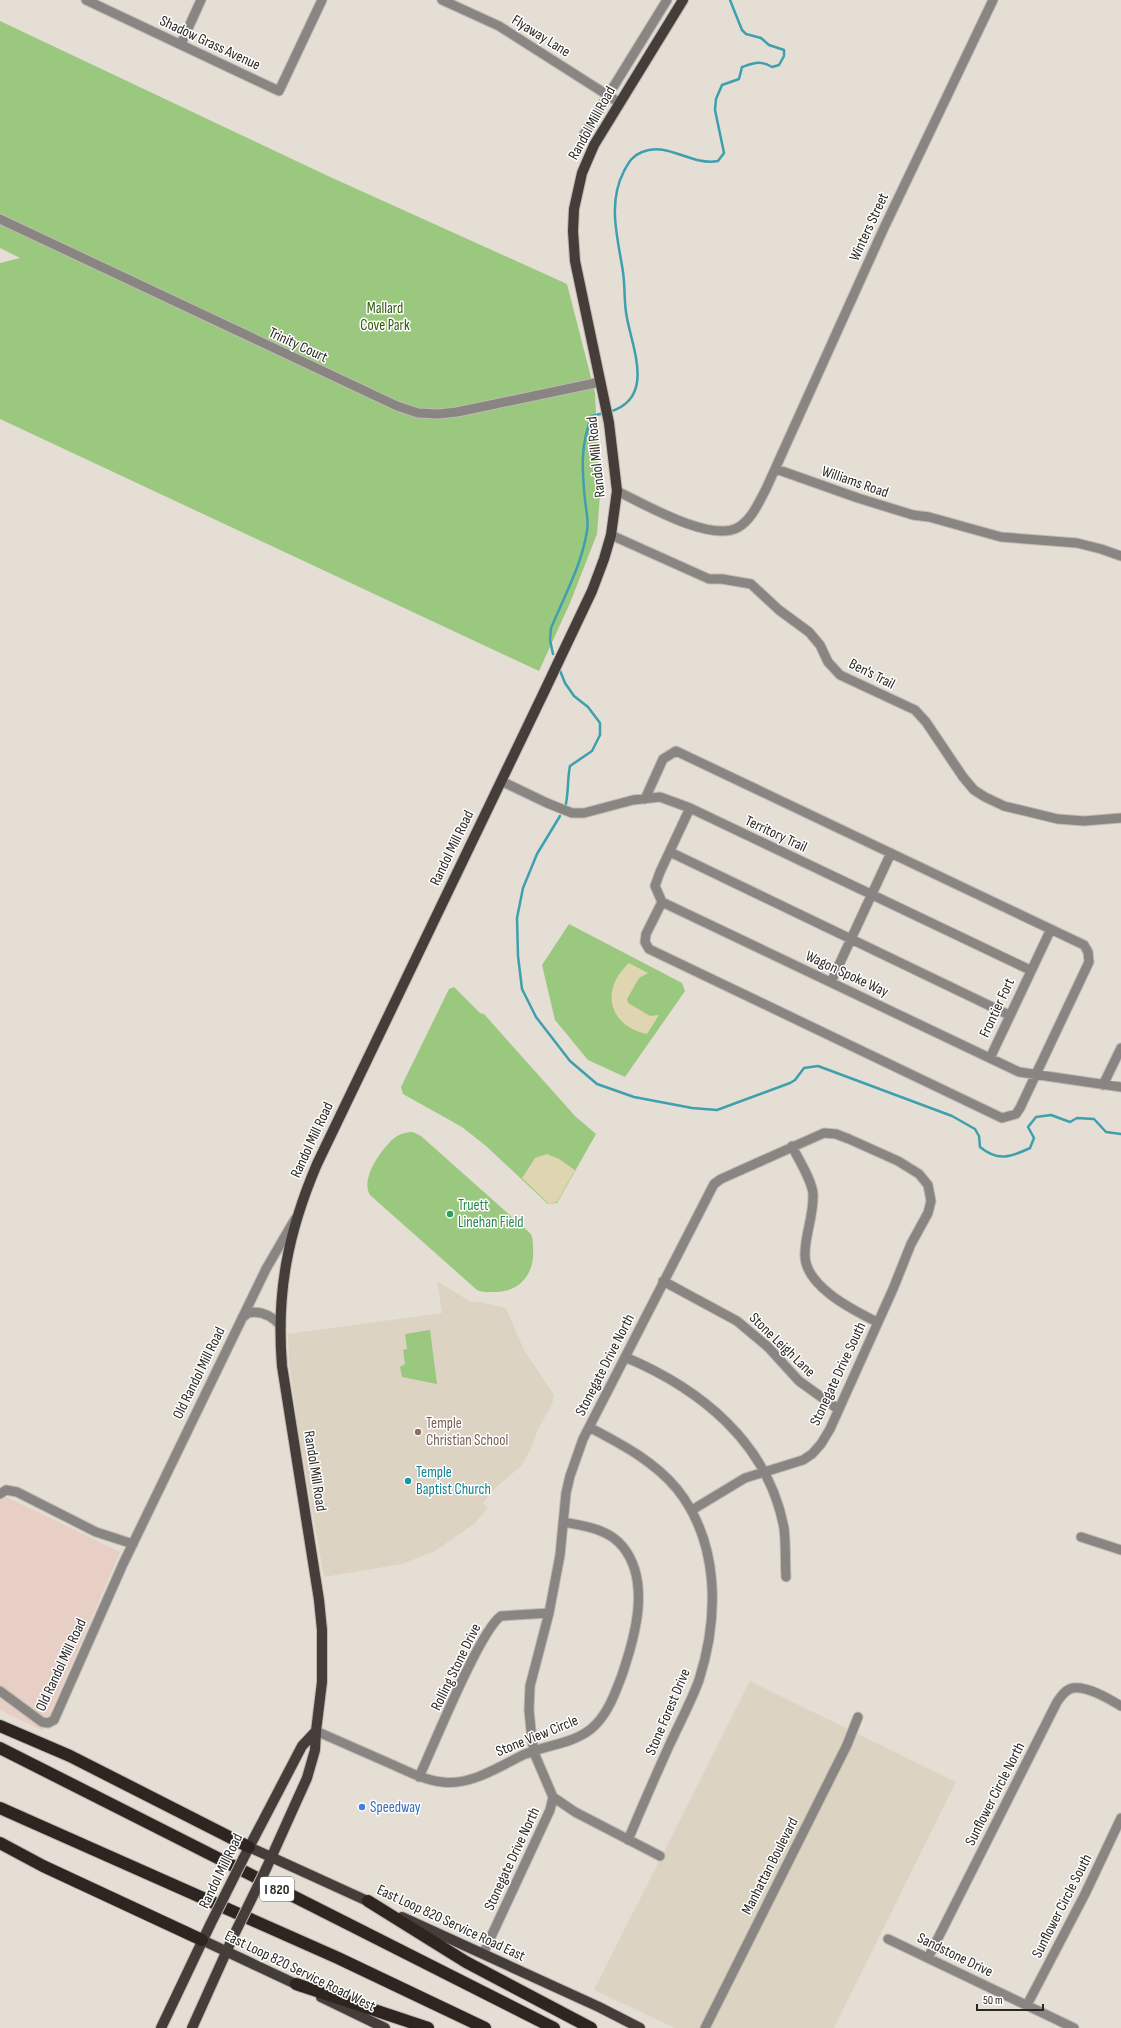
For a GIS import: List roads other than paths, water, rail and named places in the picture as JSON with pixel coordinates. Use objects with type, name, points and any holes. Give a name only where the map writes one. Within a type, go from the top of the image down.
[{"type":"highway","points":[[0,1726],[70,1756],[249,1847]]},
{"type":"highway","name":"I 820","points":[[0,1748],[554,2028]]},
{"type":"highway","name":"I 820","points":[[0,1808],[338,1958],[485,2028]]},
{"type":"highway","points":[[0,1843],[43,1866],[202,1940]]},
{"type":"highway","points":[[368,1901],[466,1962],[591,2028]]},
{"type":"highway","points":[[296,1984],[428,2028]]},
{"type":"main road","name":"Randol Mill Road","points":[[192,2028],[233,1937],[272,1857],[307,1778],[315,1750],[322,1682],[322,1630],[308,1528],[282,1366],[281,1326],[285,1270],[289,1244],[296,1218],[317,1164],[592,591],[611,535],[617,491],[609,423],[575,261],[573,231],[574,209],[582,173],[594,145],[683,0]]},
{"type":"main road","name":"Randol Mill Road","points":[[161,2028],[242,1859],[302,1746],[316,1731]]},
{"type":"main road","name":"East Loop 820 Service Road East","points":[[249,1847],[599,2007],[640,2028]]},
{"type":"main road","name":"East Loop 820 Service Road West","points":[[202,1940],[385,2028]]},
{"type":"street","name":"Shadow Grass Avenue","points":[[86,0],[279,91],[322,0]]},
{"type":"street","points":[[181,44],[201,0]]},
{"type":"street","name":"Flyaway Lane","points":[[442,0],[499,26],[620,103]]},
{"type":"street","name":"Randol Mill Road","points":[[583,136],[667,0]]},
{"type":"street","name":"Winters Street","points":[[776,469],[883,230],[993,0]]},
{"type":"street","name":"Trinity Court","points":[[0,219],[328,375],[397,406],[418,413],[438,414],[457,412],[600,382]]},
{"type":"street","points":[[617,491],[687,524],[706,530],[724,532],[738,527],[753,512],[776,469]]},
{"type":"street","name":"Williams Road","points":[[776,469],[913,516],[929,518],[1001,537],[1077,543],[1101,548],[1121,556]]},
{"type":"street","name":"Ben's Trail","points":[[611,535],[709,579],[722,579],[751,584],[779,610],[809,632],[820,645],[828,662],[840,675],[915,710],[926,722],[963,777],[974,790],[985,797],[1004,806],[1058,819],[1084,821],[1121,818]]},
{"type":"street","points":[[645,799],[663,759],[676,750],[1084,945],[1088,952],[1089,962],[1020,1108],[1009,1117],[1002,1118],[649,949],[645,942],[646,934],[662,902],[655,886],[690,808]]},
{"type":"street","name":"Territory Trail","points":[[501,781],[572,813],[604,809],[660,797],[690,808],[1030,970]]},
{"type":"street","points":[[670,852],[850,940],[1009,1015]]},
{"type":"street","points":[[831,982],[891,853]]},
{"type":"street","name":"Wagon Spoke Way","points":[[662,902],[1020,1072],[1121,1087]]},
{"type":"street","name":"Frontier Fort","points":[[990,1058],[1030,970],[1051,929]]},
{"type":"street","points":[[1103,1085],[1121,1048]]},
{"type":"street","name":"Stonegate Drive North","points":[[660,1856],[575,1812],[553,1797],[534,1750],[529,1710],[530,1686],[549,1613],[560,1555],[570,1476],[583,1439],[714,1184],[721,1179],[792,1146],[824,1133],[836,1134],[898,1161],[919,1174],[925,1180]]},
{"type":"street","points":[[792,1146],[813,1192],[812,1212],[805,1255],[810,1272],[825,1290],[850,1308],[877,1322]]},
{"type":"street","name":"Stonegate Drive South","points":[[692,1510],[745,1478],[803,1460],[812,1454],[821,1444],[893,1289],[911,1244],[928,1213],[931,1201],[928,1185],[925,1180]]},
{"type":"street","name":"Old Randol Mill Road","points":[[0,1691],[42,1722],[48,1723],[54,1720],[133,1544],[241,1319],[276,1250],[296,1218]]},
{"type":"street","name":"Stone Leigh Lane","points":[[663,1281],[737,1321],[768,1347],[799,1381],[838,1409]]},
{"type":"street","points":[[241,1319],[248,1313],[261,1312],[273,1318],[281,1326]]},
{"type":"street","points":[[625,1357],[672,1380],[704,1403],[733,1429],[764,1471],[768,1477],[784,1528],[786,1577]]},
{"type":"street","name":"Stone Forest Drive","points":[[589,1426],[624,1446],[654,1466],[677,1489],[692,1510],[704,1537],[711,1569],[712,1622],[699,1680],[628,1840]]},
{"type":"street","points":[[0,1494],[6,1490],[17,1492],[96,1532],[133,1544]]},
{"type":"street","name":"Stone View Circle","points":[[316,1731],[419,1776],[441,1782],[454,1783],[482,1776],[534,1750],[576,1739],[591,1729],[603,1716],[617,1689],[633,1642],[638,1615],[637,1587],[632,1560],[623,1546],[614,1538],[599,1530],[587,1526],[563,1522]]},
{"type":"street","points":[[1081,1537],[1121,1550]]},
{"type":"street","name":"Rolling Stone Drive","points":[[419,1776],[477,1650],[494,1620],[501,1616],[549,1613]]},
{"type":"street","name":"Sunflower Circle North","points":[[928,1958],[1057,1702],[1068,1690],[1074,1688],[1087,1690],[1118,1705]]},
{"type":"street","name":"Manhattan Boulevard","points":[[705,2028],[847,1744],[858,1717]]},
{"type":"street","name":"Stonegate Drive North","points":[[483,1954],[550,1810],[553,1797]]},
{"type":"street","name":"Sunflower Circle South","points":[[1027,2005],[1085,1894],[1121,1818]]},
{"type":"street","name":"Sandstone Drive","points":[[888,1938],[1074,2028]]},
{"type":"waterway","points":[[609,412],[624,405],[633,395],[637,383],[635,354],[626,312],[624,277],[615,221],[616,196],[624,171],[633,157],[652,149],[670,151],[708,162],[718,161],[724,153],[715,110],[716,99],[722,85],[739,79],[742,67],[754,63],[764,63],[772,67],[779,65],[784,56],[784,50],[769,45],[761,38],[746,34],[742,30],[730,0]]},
{"type":"waterway","points":[[553,654],[550,640],[551,628],[577,568],[585,543],[588,527],[583,468],[585,437],[592,416],[604,413]]},
{"type":"waterway","points":[[559,668],[565,683],[574,696],[588,707],[600,723],[600,735],[592,751],[570,766],[565,808]]},
{"type":"waterway","points":[[560,816],[537,854],[523,888],[517,918],[518,956],[522,989],[536,1017],[570,1061],[597,1084],[634,1097],[692,1108],[717,1110],[790,1083],[795,1080],[804,1068],[818,1066],[952,1116],[975,1129],[979,1136],[980,1147],[993,1155],[1011,1156],[1030,1148],[1034,1138],[1028,1127],[1036,1117],[1051,1115],[1070,1122],[1077,1118],[1094,1119],[1106,1132],[1121,1134]]},
{"type":"place","name":"Truett Linehan Field","points":[[450,1214]]},
{"type":"place","name":"Temple Christian School","points":[[418,1432]]},
{"type":"place","name":"Temple Baptist Church","points":[[408,1481]]},
{"type":"place","name":"Speedway","points":[[362,1807]]},
{"type":"park label","name":"Mallard Cove Park","points":[[385,316]]}]
